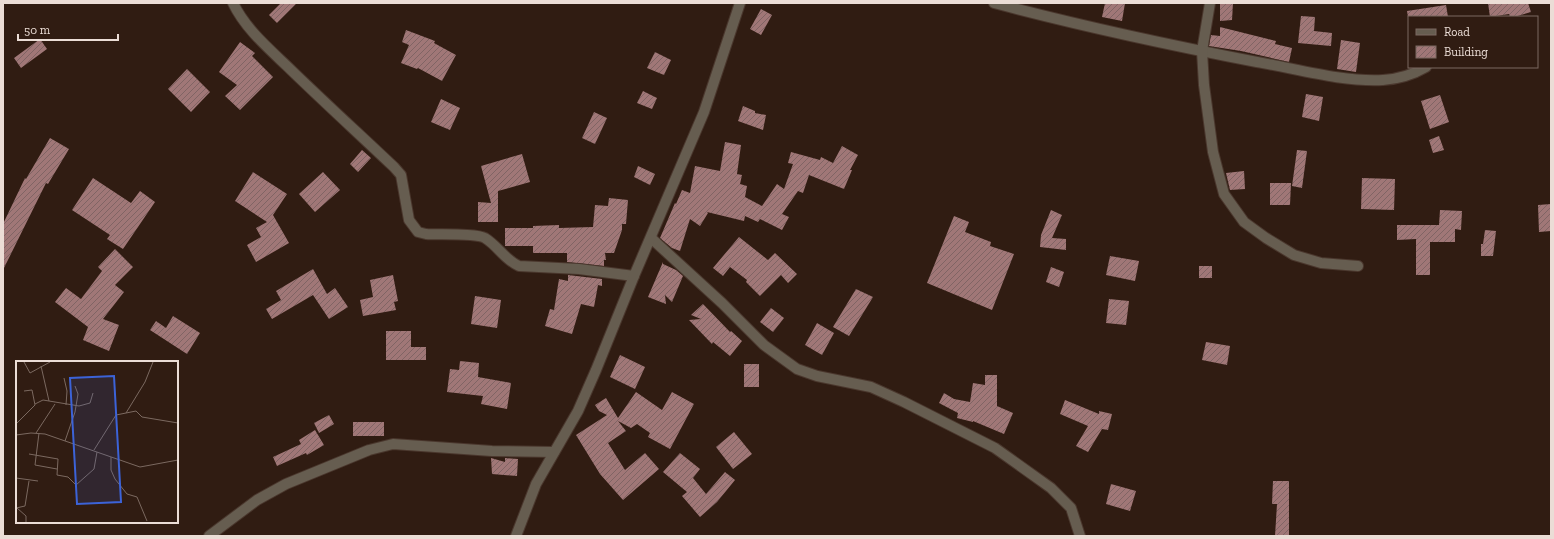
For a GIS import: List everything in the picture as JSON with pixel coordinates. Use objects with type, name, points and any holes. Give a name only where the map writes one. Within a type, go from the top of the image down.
[{"type":"street","points":[[233,3],[239,16],[264,43],[401,175],[409,220],[418,232],[426,234],[476,236],[484,238],[511,262],[519,266],[579,269],[634,276]]},
{"type":"street","points":[[516,536],[536,484],[578,411],[596,370],[634,276],[704,112],[740,3]]},
{"type":"street","points":[[994,3],[1130,36],[1359,80],[1385,80],[1415,73],[1424,68]]},
{"type":"street","points":[[1210,3],[1202,51],[1204,85],[1213,152],[1224,194],[1244,222],[1266,238],[1294,255],[1322,263],[1358,266]]},
{"type":"street","points":[[651,238],[722,303],[764,345],[797,368],[816,376],[871,387],[995,448],[1051,488],[1071,508],[1080,536]]},
{"type":"street","points":[[209,536],[257,500],[286,484],[369,450],[393,444],[492,451],[554,452]]},
{"type":"building","points":[[281,3],[297,3],[277,23],[269,15]]},
{"type":"building","points":[[1105,3],[1125,3],[1122,21],[1102,17]]},
{"type":"building","points":[[1220,3],[1233,3],[1232,20],[1220,21]]},
{"type":"building","points":[[1488,3],[1528,3],[1531,12],[1517,16],[1510,16],[1509,14],[1490,16]]},
{"type":"building","points":[[1446,5],[1448,16],[1408,17],[1407,11]]},
{"type":"building","points":[[761,9],[772,15],[761,35],[750,29]]},
{"type":"building","points":[[1301,16],[1315,17],[1314,31],[1332,33],[1331,46],[1298,43]]},
{"type":"building","points":[[1220,27],[1276,41],[1275,44],[1292,48],[1289,62],[1241,51],[1209,46],[1211,35],[1220,36]]},
{"type":"building","points":[[406,30],[435,41],[434,43],[456,55],[442,81],[418,68],[417,69],[401,63],[409,45],[402,42]]},
{"type":"building","points":[[40,39],[47,49],[21,68],[14,58]]},
{"type":"building","points":[[1341,40],[1360,43],[1356,72],[1337,69]]},
{"type":"building","points":[[240,42],[255,53],[252,56],[273,77],[240,110],[225,96],[237,85],[219,72]]},
{"type":"building","points":[[655,52],[671,60],[664,75],[647,68]]},
{"type":"building","points":[[187,69],[210,92],[191,112],[168,89]]},
{"type":"building","points":[[643,91],[657,98],[652,109],[637,103]]},
{"type":"building","points":[[1306,94],[1323,97],[1319,121],[1302,117]]},
{"type":"building","points":[[1440,95],[1449,122],[1430,129],[1421,101]]},
{"type":"building","points":[[441,99],[460,108],[450,130],[431,122]]},
{"type":"building","points":[[743,106],[755,111],[755,113],[766,115],[763,130],[738,121]]},
{"type":"building","points":[[594,112],[607,118],[595,144],[582,138]]},
{"type":"building","points":[[1439,136],[1444,150],[1433,153],[1429,140]]},
{"type":"building","points":[[50,138],[69,149],[48,184],[46,183],[3,270],[3,224],[25,178],[26,179]]},
{"type":"building","points":[[725,142],[741,145],[737,174],[742,175],[740,184],[747,186],[745,197],[762,206],[777,184],[784,189],[793,164],[788,163],[791,152],[820,160],[821,157],[833,163],[842,146],[858,155],[850,170],[852,170],[844,189],[809,175],[803,193],[798,191],[782,214],[789,217],[782,230],[760,219],[758,222],[745,216],[744,221],[707,212],[708,213],[700,226],[690,219],[680,251],[672,248],[660,238],[675,203],[676,204],[682,190],[690,193],[695,166],[720,171]]},
{"type":"building","points":[[362,150],[371,158],[358,172],[350,164]]},
{"type":"building","points":[[1297,150],[1307,151],[1302,188],[1292,186]]},
{"type":"building","points":[[522,154],[530,182],[498,191],[498,222],[478,222],[478,202],[491,203],[481,166]]},
{"type":"building","points":[[638,166],[655,174],[650,185],[634,177]]},
{"type":"building","points":[[1244,171],[1245,189],[1230,190],[1226,173]]},
{"type":"building","points":[[253,172],[287,194],[273,215],[289,243],[256,262],[247,245],[261,237],[256,228],[267,222],[235,201]]},
{"type":"building","points":[[323,172],[340,190],[315,212],[299,194]]},
{"type":"building","points":[[93,178],[131,203],[140,191],[155,202],[123,249],[107,239],[110,235],[72,210]]},
{"type":"building","points":[[1362,178],[1395,179],[1394,210],[1361,209]]},
{"type":"building","points":[[1270,183],[1291,183],[1290,205],[1270,205]]},
{"type":"building","points":[[609,198],[628,200],[626,224],[622,224],[622,230],[614,253],[605,253],[606,260],[604,260],[604,266],[567,262],[567,253],[533,253],[533,246],[505,246],[505,228],[533,228],[533,226],[559,225],[559,228],[593,227],[595,205],[608,206]]},
{"type":"building","points":[[1551,204],[1551,231],[1539,232],[1538,205]]},
{"type":"building","points":[[1051,210],[1062,215],[1052,238],[1066,239],[1066,250],[1040,247],[1041,235]]},
{"type":"building","points":[[1440,210],[1462,211],[1461,230],[1455,229],[1455,242],[1430,242],[1430,275],[1416,275],[1416,239],[1397,240],[1397,225],[1439,225]]},
{"type":"building","points":[[954,216],[969,222],[965,232],[991,242],[990,246],[1014,254],[992,310],[927,283]]},
{"type":"building","points":[[1485,230],[1496,231],[1493,256],[1481,256],[1481,244],[1483,244]]},
{"type":"building","points":[[739,237],[768,260],[775,253],[797,274],[788,283],[781,275],[760,296],[746,282],[747,280],[730,267],[723,276],[713,268]]},
{"type":"building","points":[[115,249],[133,267],[115,285],[124,292],[103,319],[119,325],[109,351],[83,340],[88,327],[55,302],[66,288],[81,299],[102,271],[98,267]]},
{"type":"building","points":[[1110,256],[1139,261],[1135,281],[1106,275]]},
{"type":"building","points":[[663,262],[663,264],[676,270],[683,276],[672,302],[665,295],[666,304],[648,297]]},
{"type":"building","points":[[1199,266],[1212,266],[1212,278],[1199,278]]},
{"type":"building","points":[[1051,267],[1064,272],[1059,287],[1046,282]]},
{"type":"building","points":[[313,269],[327,294],[335,288],[348,307],[329,319],[313,295],[272,319],[266,309],[281,300],[276,291]]},
{"type":"building","points":[[393,275],[398,301],[394,302],[396,310],[363,316],[360,300],[373,297],[370,280]]},
{"type":"building","points":[[568,275],[602,279],[602,286],[598,285],[594,307],[581,304],[572,334],[545,326],[550,309],[554,310],[559,279],[568,281]]},
{"type":"building","points":[[856,289],[873,297],[849,336],[833,327]]},
{"type":"building","points":[[475,296],[501,300],[497,328],[471,324]]},
{"type":"building","points":[[1109,299],[1129,301],[1126,325],[1106,323]]},
{"type":"building","points":[[703,304],[730,332],[731,331],[742,341],[730,356],[713,342],[712,344],[689,320],[701,319],[691,315]]},
{"type":"building","points":[[771,308],[784,318],[773,332],[760,322]]},
{"type":"building","points":[[173,316],[200,333],[187,354],[150,330],[156,321],[166,328]]},
{"type":"building","points":[[817,323],[834,333],[822,355],[805,345]]},
{"type":"building","points":[[386,331],[411,331],[411,347],[426,347],[426,360],[386,360]]},
{"type":"building","points":[[1206,342],[1230,346],[1227,365],[1202,360]]},
{"type":"building","points":[[620,355],[645,367],[635,389],[610,377]]},
{"type":"building","points":[[460,361],[479,363],[478,377],[511,383],[507,409],[481,404],[483,396],[447,392],[450,369],[459,370]]},
{"type":"building","points":[[744,364],[759,364],[759,387],[744,387]]},
{"type":"building","points":[[985,375],[997,375],[997,406],[1013,413],[1004,434],[973,421],[957,418],[958,413],[939,403],[944,393],[954,399],[970,402],[973,383],[985,385]]},
{"type":"building","points":[[636,392],[662,410],[672,392],[694,404],[670,449],[648,437],[650,433],[637,424],[631,428],[618,421],[626,431],[608,443],[625,470],[645,453],[659,469],[623,500],[600,474],[576,435],[607,415],[599,411],[595,405],[606,398],[618,418]]},
{"type":"building","points":[[1065,400],[1099,414],[1099,411],[1112,414],[1108,430],[1102,429],[1088,452],[1076,446],[1088,426],[1060,414]]},
{"type":"building","points":[[329,415],[334,424],[319,433],[314,423]]},
{"type":"building","points":[[353,422],[384,422],[384,436],[353,436]]},
{"type":"building","points":[[315,430],[324,445],[307,455],[306,453],[277,466],[273,457],[301,444],[299,440]]},
{"type":"building","points":[[734,432],[752,454],[733,469],[716,447]]},
{"type":"building","points":[[680,453],[700,469],[693,478],[706,494],[725,472],[735,480],[717,502],[700,517],[682,496],[687,492],[663,472]]},
{"type":"building","points":[[491,458],[505,462],[505,458],[518,459],[517,476],[492,474]]},
{"type":"building","points":[[1273,481],[1289,481],[1289,536],[1275,536],[1277,504],[1272,504]]},
{"type":"building","points":[[1111,484],[1136,491],[1130,511],[1106,504]]}]
